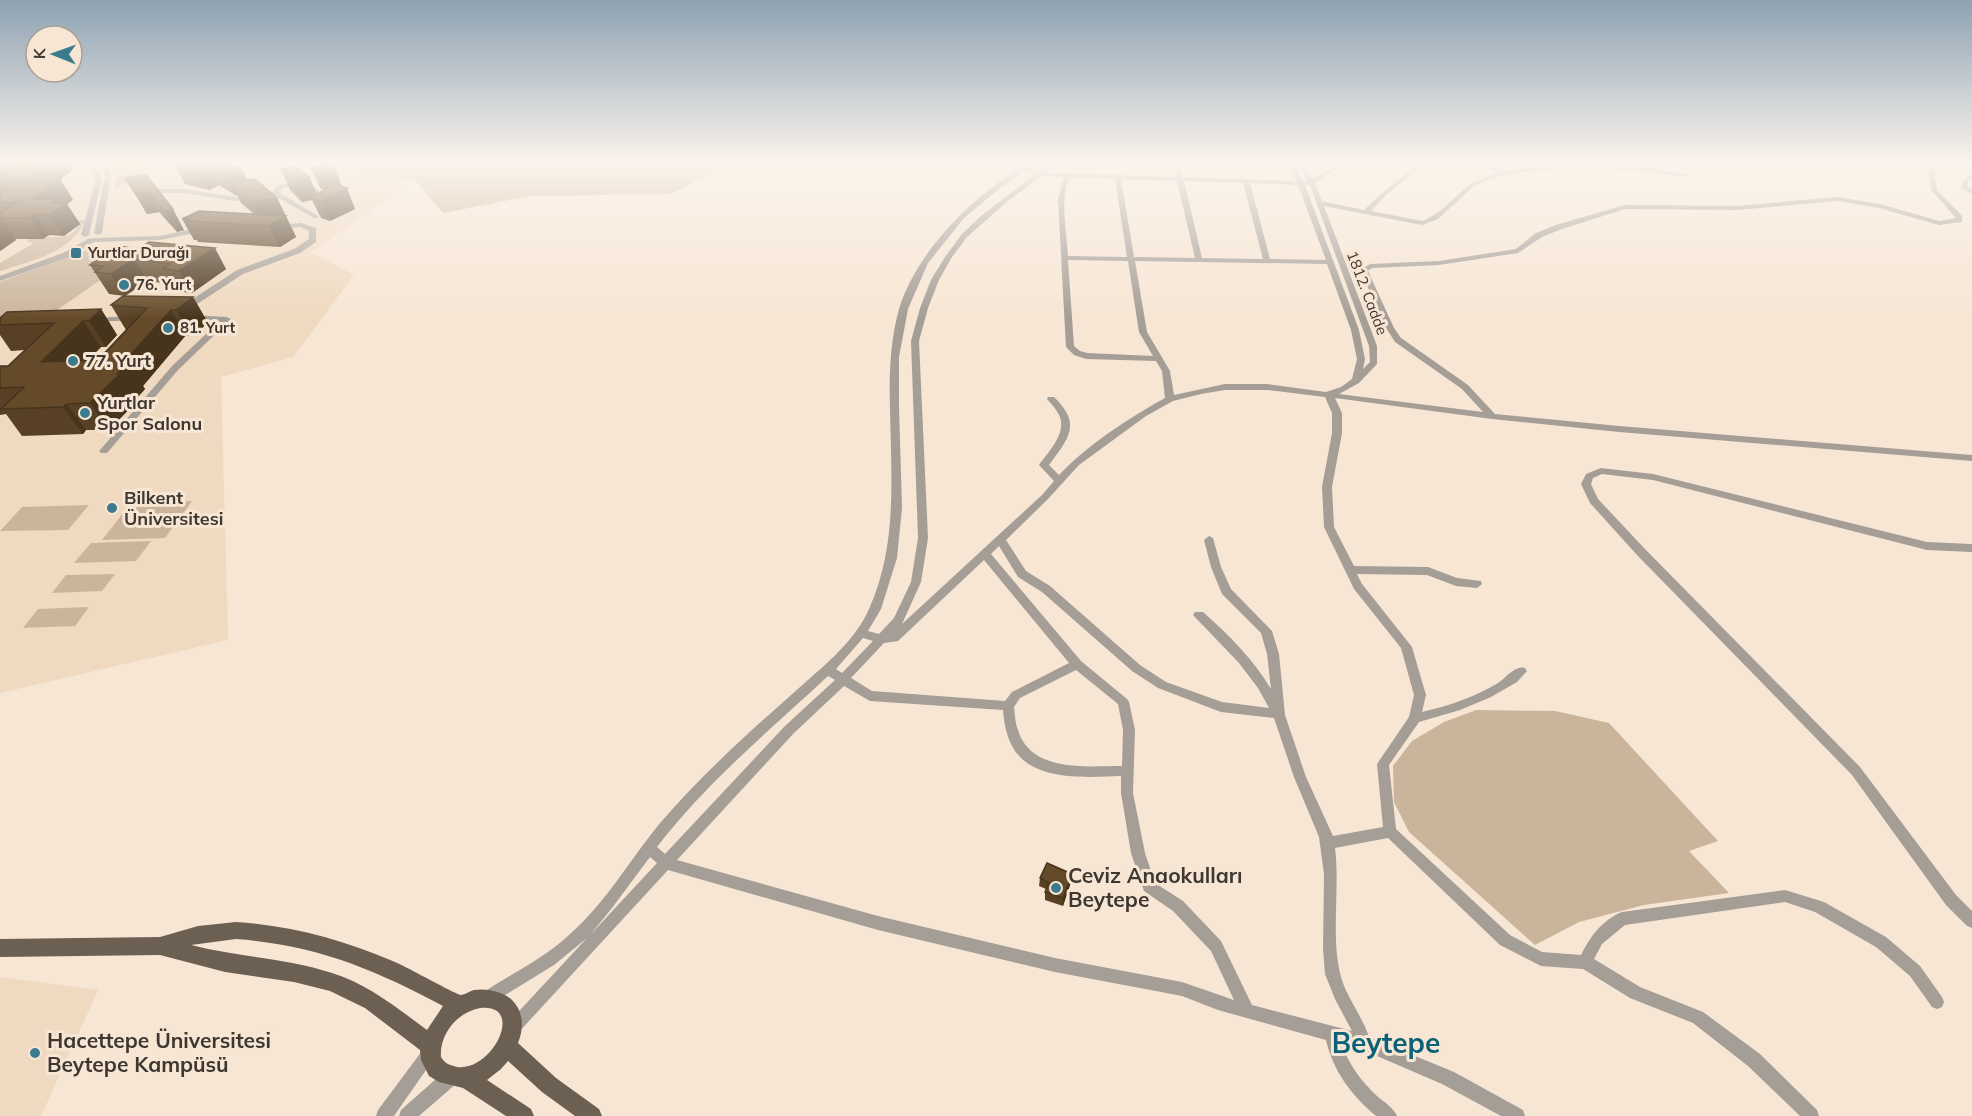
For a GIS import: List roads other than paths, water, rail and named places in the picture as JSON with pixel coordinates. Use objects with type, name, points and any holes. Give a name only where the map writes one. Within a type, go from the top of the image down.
[{"type":"main road","points":[[160,946],[187,934],[210,932],[263,932],[296,938],[350,953],[411,978],[460,1005]]},
{"type":"main road","points":[[0,948],[160,946],[225,963],[294,973],[332,982],[372,1001],[431,1049]]},
{"type":"main road","points":[[458,1077],[491,1065],[510,1037],[512,1016],[507,1007],[498,1000],[487,998],[460,1005],[438,1026],[431,1049],[433,1064],[441,1072],[458,1077],[524,1116]]},
{"type":"main road","points":[[510,1037],[549,1085],[592,1116]]},
{"type":"street","points":[[91,237],[94,215]]},
{"type":"street","points":[[0,279],[66,255],[91,237],[97,215]]},
{"type":"street","points":[[301,225],[320,215]]},
{"type":"street","points":[[487,998],[526,975],[582,933],[649,848],[698,791],[776,715],[828,670],[860,633],[874,609],[895,546],[897,473],[894,366],[896,334],[903,305],[917,274],[946,231],[963,215]]},
{"type":"street","points":[[510,1037],[789,730],[843,680],[899,620],[916,582],[923,538],[915,341],[921,314],[945,260],[966,232],[986,215]]},
{"type":"street","points":[[1062,215],[1071,349],[1086,356],[1160,359]]},
{"type":"street","points":[[1123,215],[1143,332],[1166,371],[1170,399]]},
{"type":"street","points":[[1189,215],[1199,259]]},
{"type":"street","points":[[1256,215],[1268,261]]},
{"type":"street","name":"1812. Cadde","points":[[1312,215],[1359,345],[1360,359],[1356,381]]},
{"type":"street","name":"1812. Cadde","points":[[1324,215],[1372,346],[1374,362],[1356,381]]},
{"type":"street","points":[[1380,215],[1422,224],[1433,222],[1440,215]]},
{"type":"street","points":[[1492,416],[1465,387],[1398,340],[1390,328],[1364,270],[1376,265],[1439,263],[1518,250],[1539,235],[1598,215]]},
{"type":"street","points":[[1910,215],[1938,223],[1950,223],[1964,218],[1961,215]]},
{"type":"street","points":[[173,316],[240,272],[306,246],[315,234],[309,227],[301,225],[272,228]]},
{"type":"street","points":[[0,274],[52,255],[91,237],[139,240],[174,237],[211,227]]},
{"type":"street","points":[[1064,258],[1330,262]]},
{"type":"street","points":[[104,451],[181,362],[227,319],[184,316]]},
{"type":"street","points":[[82,321],[142,317]]},
{"type":"street","points":[[1328,394],[1340,391],[1356,381]]},
{"type":"street","points":[[860,633],[881,639],[894,638],[985,554],[1076,463],[1116,431],[1170,399],[1226,387],[1266,387],[1492,416],[1840,449],[1972,458]]},
{"type":"street","points":[[1328,394],[1337,413],[1337,433],[1327,487],[1329,527],[1358,586],[1406,647],[1420,695],[1415,718],[1383,764],[1390,832],[1505,940],[1541,959],[1585,962],[1635,993],[1698,1017],[1754,1060],[1811,1116]]},
{"type":"street","points":[[1051,399],[1060,407],[1068,425],[1062,440],[1044,465],[1059,481]]},
{"type":"street","points":[[1972,549],[1927,546],[1653,477],[1601,471],[1589,476],[1586,484],[1594,501],[1641,552],[1856,771],[1952,900],[1972,921]]},
{"type":"street","points":[[1000,539],[1023,574],[1046,589],[1099,638],[1153,679],[1221,707],[1279,714]]},
{"type":"street","points":[[1209,540],[1216,567],[1226,591],[1266,631],[1277,684],[1279,714]]},
{"type":"street","points":[[985,554],[1077,664],[1123,702],[1129,730],[1127,793],[1136,843],[1149,886],[1178,906],[1216,946],[1247,1011]]},
{"type":"street","points":[[1350,570],[1428,571],[1456,582],[1477,584]]},
{"type":"street","points":[[1198,615],[1220,632],[1253,670],[1279,714],[1297,771],[1328,843],[1332,918],[1330,963],[1339,992],[1357,1021],[1363,1042]]},
{"type":"street","points":[[1077,664],[1016,696],[1008,706],[1008,720],[1021,752],[1035,762],[1058,770],[1127,771]]},
{"type":"street","points":[[828,670],[870,696],[1008,706]]},
{"type":"street","points":[[1415,718],[1437,714],[1491,692],[1516,678],[1521,670]]},
{"type":"street","points":[[1328,843],[1390,832]]},
{"type":"street","points":[[649,848],[666,863],[878,923],[1055,965],[1182,989],[1247,1011],[1363,1042],[1448,1078],[1517,1116]]},
{"type":"street","points":[[1585,962],[1597,939],[1622,919],[1785,896],[1819,908],[1881,942],[1915,971],[1937,1002]]},
{"type":"street","points":[[1332,1034],[1335,1052],[1344,1068],[1359,1089],[1389,1116]]},
{"type":"street","points":[[384,1116],[431,1049]]},
{"type":"street","points":[[407,1116],[458,1077]]},
{"type":"place","name":"Yurtlar Durağı","points":[[76,253]]},
{"type":"place","name":"76. Yurt","points":[[124,285]]},
{"type":"place","name":"81. Yurt","points":[[168,328]]},
{"type":"place","name":"77. Yurt","points":[[73,361]]},
{"type":"place","name":"Yurtlar Spor Salonu","points":[[85,413]]},
{"type":"place","name":"Bilkent Üniversitesi","points":[[112,508]]},
{"type":"place","name":"Ceviz Anaokulları Beytepe","points":[[1056,888]]},
{"type":"place","name":"Hacettepe Üniversitesi Beytepe Kampüsü","points":[[35,1053]]},
{"type":"district","name":"Beytepe","points":[[1386,1043]]}]
